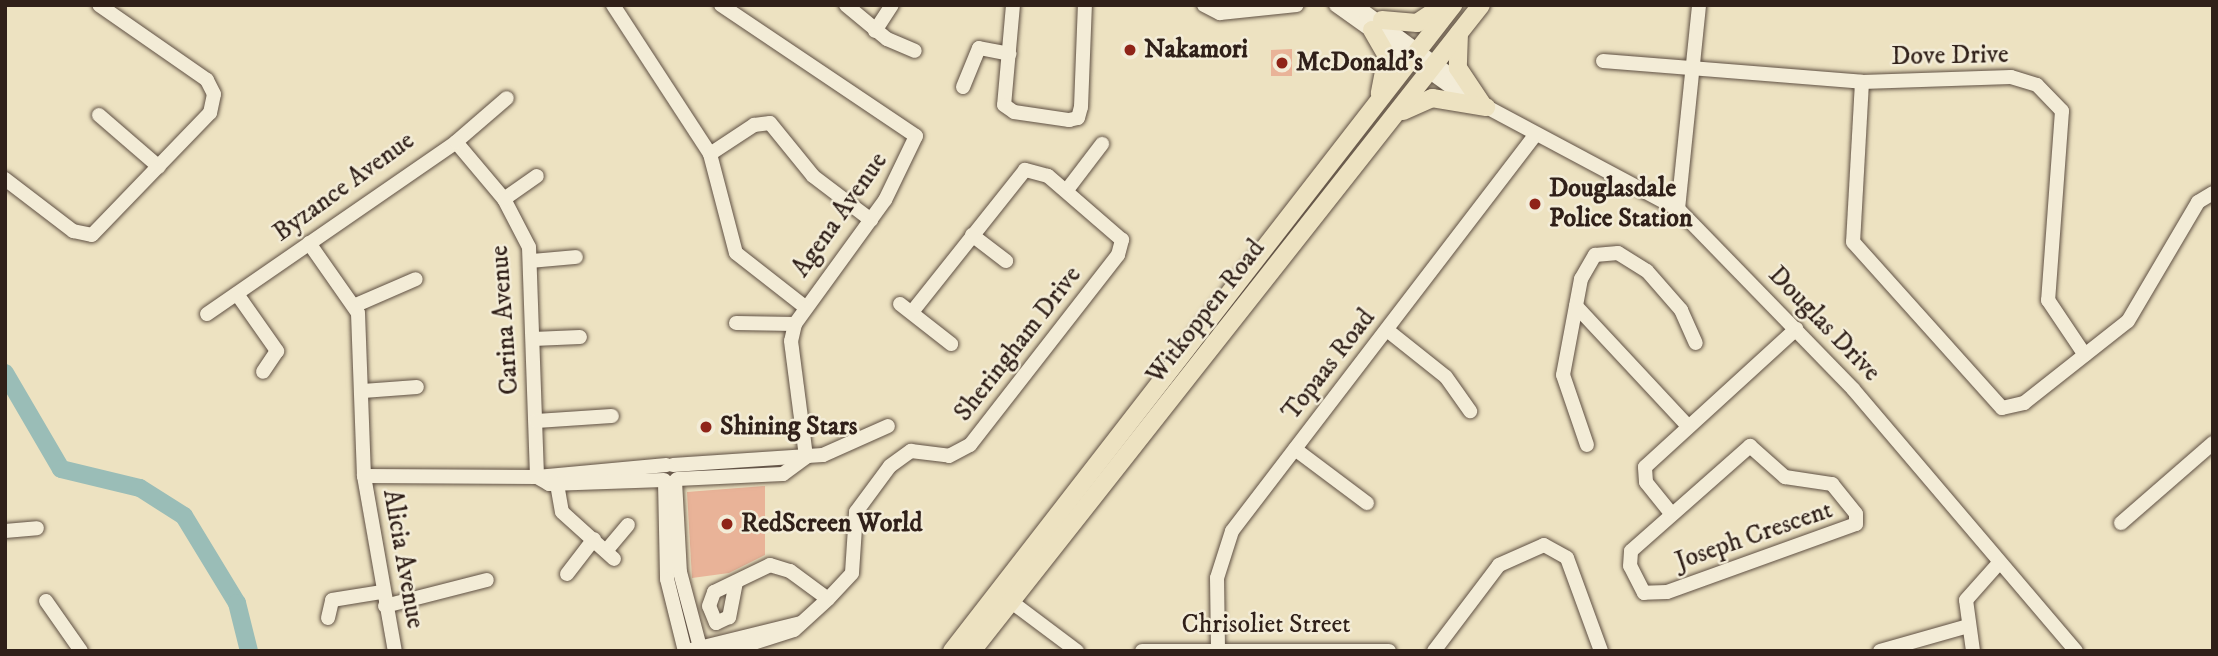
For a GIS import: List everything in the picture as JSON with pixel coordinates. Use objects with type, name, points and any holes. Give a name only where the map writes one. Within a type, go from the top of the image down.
[{"type":"main road","points":[[1377,100],[1387,56],[1377,25],[1417,23],[1444,5]]},
{"type":"main road","name":"Witkoppen Road","points":[[972,651],[1005,597],[1377,100],[1415,56],[1453,5]]},
{"type":"main road","name":"Witkoppen Road","points":[[952,651],[1005,597],[1481,5]]},
{"type":"main road","points":[[1459,33],[1458,68],[1482,104]]},
{"type":"main road","points":[[1386,124],[1432,98],[1482,104]]},
{"type":"street","points":[[5,180],[87,236],[159,167],[210,113],[212,87],[99,5]]},
{"type":"street","points":[[613,5],[710,154],[736,253],[805,307]]},
{"type":"street","name":"Agena Avenue","points":[[721,5],[914,131],[912,153],[871,220],[795,324],[791,341],[806,457]]},
{"type":"street","points":[[846,5],[875,30],[915,51]]},
{"type":"street","points":[[875,30],[892,5]]},
{"type":"street","points":[[1013,5],[1003,100],[1008,110],[1078,118],[1085,5]]},
{"type":"street","points":[[1204,5],[1220,13],[1297,5]]},
{"type":"street","points":[[1336,5],[1377,25]]},
{"type":"street","points":[[1355,5],[1377,25]]},
{"type":"street","points":[[1678,209],[1695,68],[1699,5]]},
{"type":"street","name":"Douglas Drive","points":[[1377,25],[1482,104],[1678,209],[1796,329],[2077,651]]},
{"type":"street","points":[[963,87],[979,48],[1009,54]]},
{"type":"street","name":"Dove Drive","points":[[1602,61],[1862,82],[2011,77],[2054,97],[2062,118],[2048,300],[2085,355]]},
{"type":"street","points":[[1862,82],[1851,226],[1862,257],[2002,408],[2024,403],[2138,310],[2198,202],[2213,193]]},
{"type":"street","name":"Byzance Avenue","points":[[207,314],[456,142],[507,98]]},
{"type":"street","points":[[99,115],[159,167]]},
{"type":"street","points":[[710,154],[754,125],[770,123],[813,176],[871,220]]},
{"type":"street","name":"Topaas Road","points":[[1218,648],[1222,551],[1295,449],[1536,134]]},
{"type":"street","name":"Carina Avenue","points":[[456,142],[504,199],[523,231],[531,261],[537,477]]},
{"type":"street","points":[[1067,190],[1102,144]]},
{"type":"street","name":"Sheringham Drive","points":[[728,651],[801,623],[828,599],[852,573],[856,512],[890,466],[911,451],[949,456],[970,446],[1118,255],[1120,235],[1041,171],[1026,170],[906,308],[951,344]]},
{"type":"street","points":[[504,199],[537,176]]},
{"type":"street","points":[[972,235],[1006,261]]},
{"type":"street","points":[[309,243],[356,305],[416,279]]},
{"type":"street","points":[[1587,445],[1564,381],[1576,306],[1591,259],[1602,250],[1618,253],[1665,290],[1696,343]]},
{"type":"street","points":[[531,261],[576,257]]},
{"type":"street","points":[[237,294],[277,351],[263,372]]},
{"type":"street","name":"Alicia Avenue","points":[[356,305],[363,391],[363,476],[383,599],[395,651]]},
{"type":"street","points":[[1576,306],[1688,426]]},
{"type":"street","points":[[736,323],[795,324]]},
{"type":"street","name":"Joseph Crescent","points":[[1670,512],[1644,470],[1688,426],[1796,329]]},
{"type":"street","points":[[1387,330],[1446,377],[1470,411]]},
{"type":"street","points":[[533,339],[580,337]]},
{"type":"street","points":[[363,391],[417,387]]},
{"type":"street","points":[[536,421],[612,416]]},
{"type":"street","points":[[363,476],[727,477],[783,474],[806,457],[888,426]]},
{"type":"street","points":[[2121,523],[2213,443]]},
{"type":"street","name":"Joseph Crescent","points":[[1750,446],[1785,477],[1832,484],[1858,517],[1854,527],[1649,595],[1639,587],[1629,555],[1670,512],[1750,446]]},
{"type":"street","points":[[1295,449],[1367,503]]},
{"type":"street","points":[[670,475],[726,462],[806,457]]},
{"type":"street","points":[[726,462],[727,477]]},
{"type":"street","points":[[537,477],[556,484],[605,475]]},
{"type":"street","points":[[670,475],[672,553],[693,650]]},
{"type":"street","points":[[556,484],[559,508],[610,555],[628,525]]},
{"type":"street","points":[[5,531],[37,528]]},
{"type":"street","points":[[567,574],[594,539]]},
{"type":"street","points":[[1434,651],[1492,573],[1515,554],[1551,546],[1564,554],[1601,651]]},
{"type":"street","points":[[1973,651],[1965,627],[1970,592],[1999,564]]},
{"type":"street","points":[[736,582],[777,565],[828,599]]},
{"type":"street","points":[[328,618],[332,600],[383,599],[487,580]]},
{"type":"street","points":[[1005,597],[1077,651]]},
{"type":"street","points":[[47,601],[81,651]]},
{"type":"street","name":"Sheringham Drive","points":[[693,650],[801,623]]},
{"type":"street","points":[[1880,651],[1965,627]]},
{"type":"street","name":"Chrisoliet Street","points":[[1142,651],[1218,648],[1389,651]]},
{"type":"building","name":"McDonald's","points":[[1292,49],[1292,76],[1271,76],[1271,50]]},
{"type":"building","name":"RedScreen World","points":[[765,486],[765,555],[729,573],[692,578],[687,492]]},
{"type":"waterway","points":[[5,373],[61,469],[140,488],[184,516],[237,603],[249,651]]},
{"type":"place","name":"Nakamori","points":[[1130,50]]},
{"type":"place","name":"McDonald's","points":[[1282,63]]},
{"type":"place","name":"Douglasdale Police Station","points":[[1535,204]]},
{"type":"place","name":"Shining Stars","points":[[706,427]]},
{"type":"place","name":"RedScreen World","points":[[727,524]]}]
